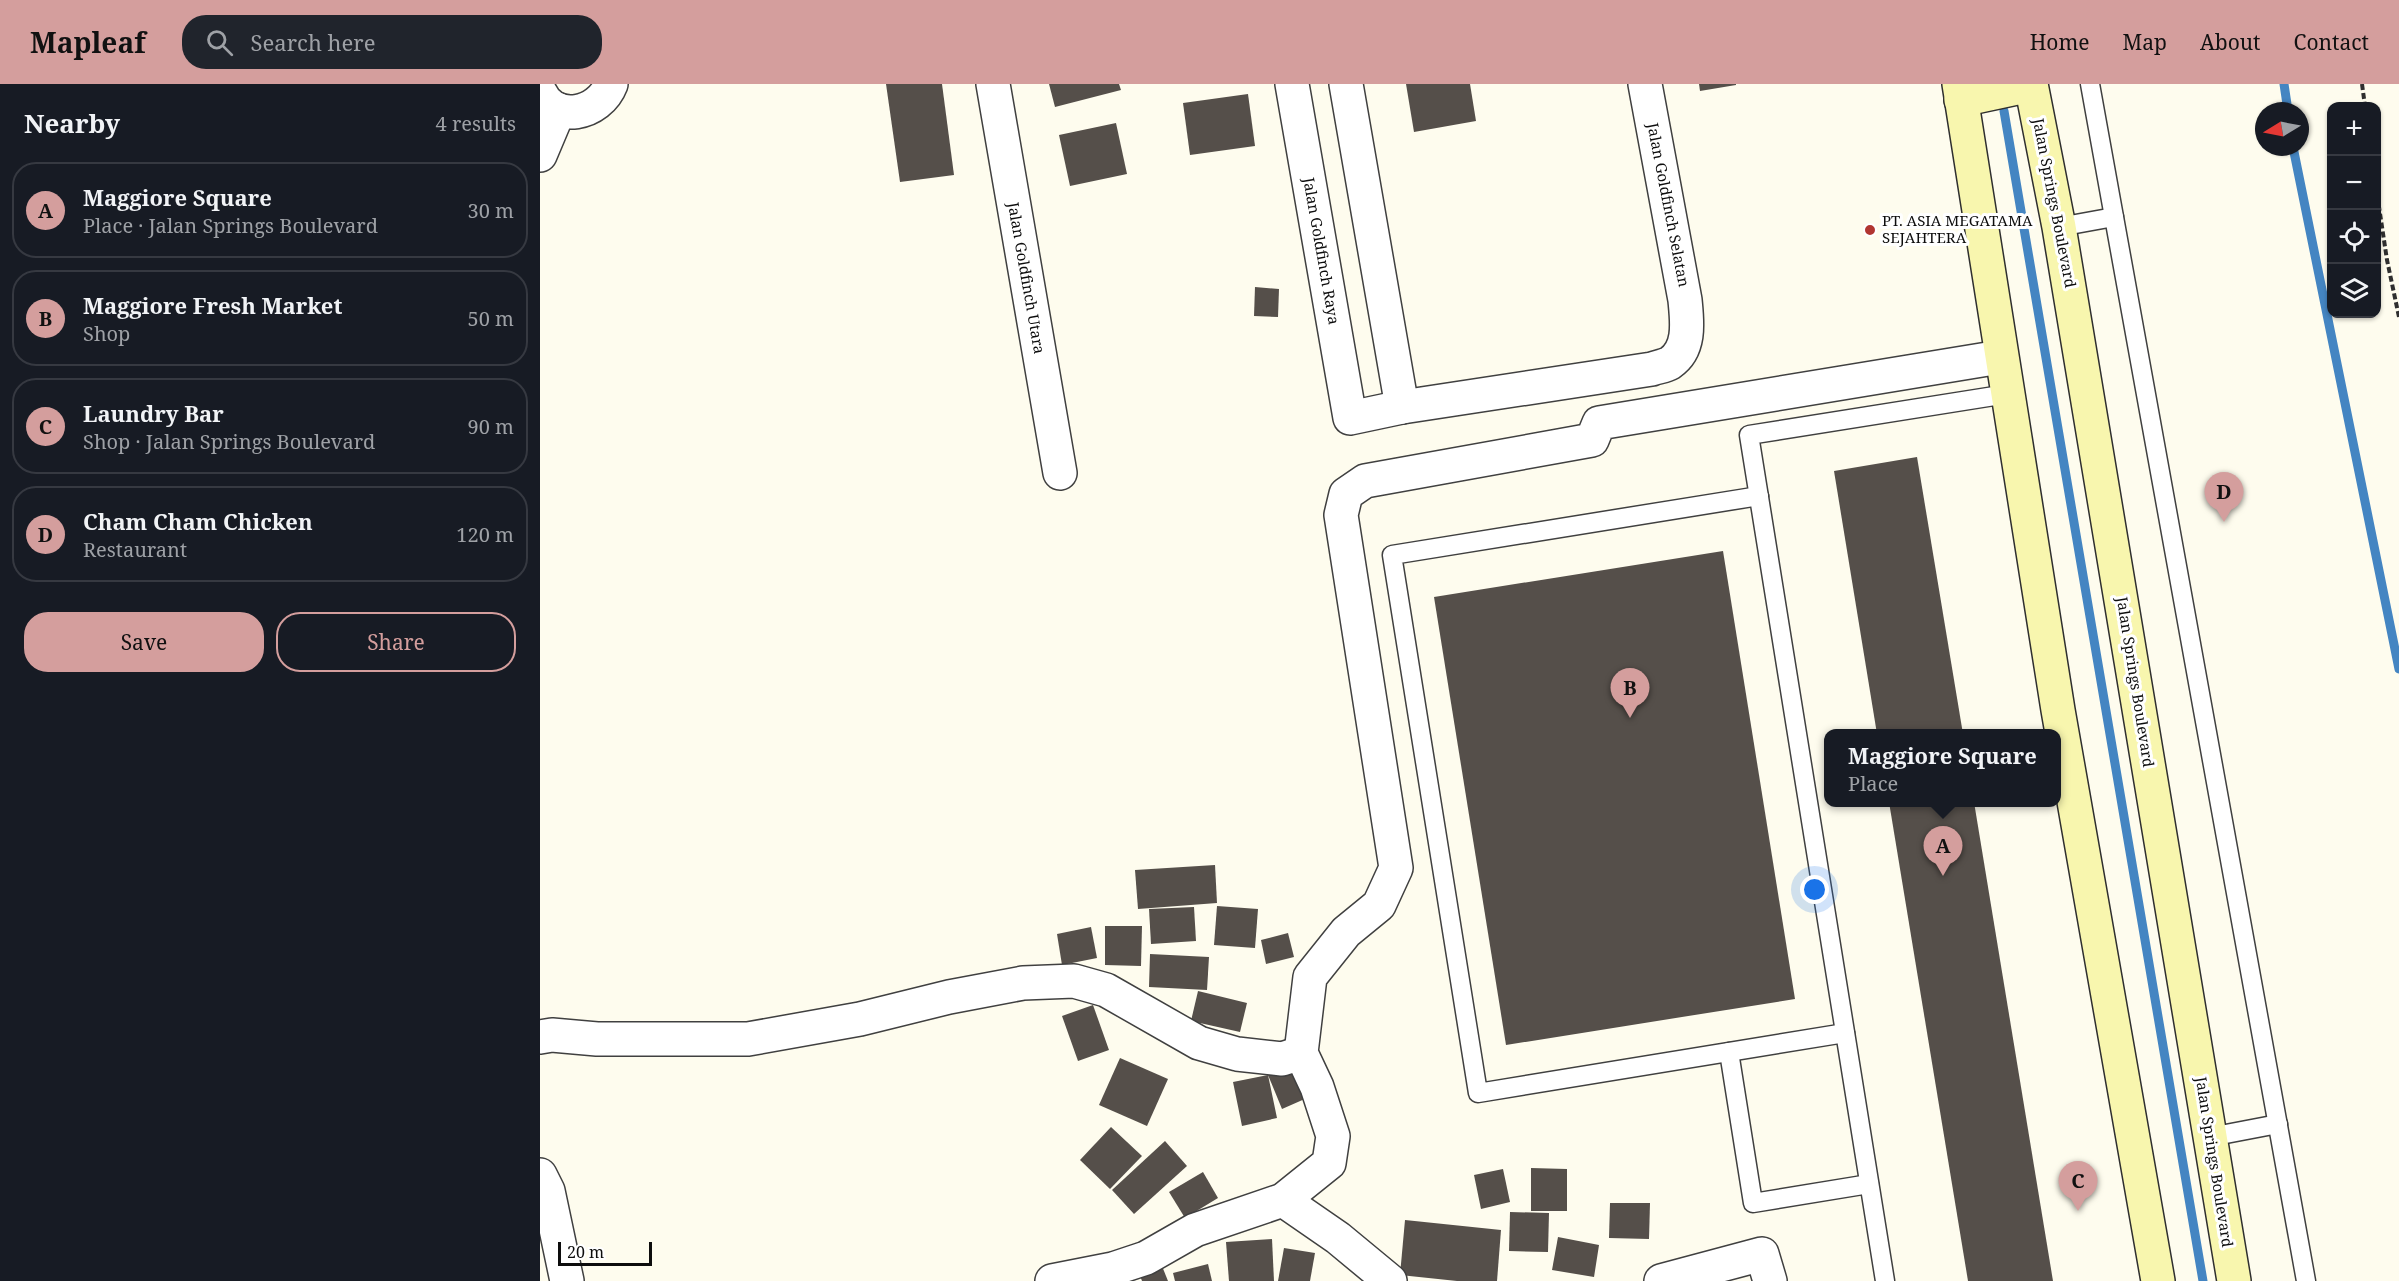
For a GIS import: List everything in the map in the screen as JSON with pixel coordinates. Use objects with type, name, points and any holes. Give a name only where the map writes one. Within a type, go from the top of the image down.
[{"type":"main road","points":[[2031,85],[1960,92],[2000,357],[2058,710],[2158,1281]]},
{"type":"main road","name":"Jalan Springs Boulevard","points":[[2031,85],[2059,227],[2234,1281]]},
{"type":"street","points":[[540,155],[550,101],[581,112],[599,104],[611,84]]},
{"type":"street","name":"Jalan Goldfinch Utara","points":[[993,84],[1060,473]]},
{"type":"street","points":[[1346,84],[1402,407]]},
{"type":"street","name":"Jalan Goldfinch Selatan","points":[[1402,407],[1652,369],[1671,362],[1684,346],[1687,327],[1685,300],[1645,84]]},
{"type":"street","name":"Jalan Goldfinch Raya","points":[[1296,85],[1350,418],[1402,407]]},
{"type":"street","points":[[1052,1281],[1113,1269],[1146,1258],[1195,1230],[1283,1200],[1329,1163],[1333,1136],[1317,1087],[1301,1053],[1311,977],[1346,932],[1379,905],[1396,868],[1341,515],[1346,494],[1365,481],[1592,440],[1599,423],[2000,357]]},
{"type":"street","points":[[540,1037],[552,1035],[597,1039],[748,1038],[860,1019],[949,997],[1023,983],[1074,981],[1106,990],[1199,1043],[1237,1054],[1282,1059],[1301,1053]]},
{"type":"street","points":[[540,1174],[548,1191],[567,1281]]},
{"type":"street","points":[[1283,1200],[1338,1238],[1389,1281]]},
{"type":"street","points":[[1661,1281],[1762,1254],[1770,1281]]},
{"type":"lane","points":[[2090,84],[2306,1281]]},
{"type":"lane","points":[[2059,227],[2114,217]]},
{"type":"lane","points":[[1885,1281],[1749,435],[2007,394]]},
{"type":"lane","points":[[1759,496],[1392,555],[1478,1093],[1845,1033]]},
{"type":"lane","points":[[1729,1052],[1754,1203],[1869,1185]]},
{"type":"lane","points":[[2210,1137],[2278,1124]]},
{"type":"path","points":[[2362,84],[2364,102]]},
{"type":"path","points":[[2379,210],[2399,317]]},
{"type":"building","points":[[886,84],[942,84],[954,175],[900,182]]},
{"type":"building","points":[[1049,84],[1119,84],[1121,90],[1055,107]]},
{"type":"building","points":[[1406,84],[1470,84],[1476,121],[1414,132]]},
{"type":"building","points":[[1699,84],[1736,84],[1736,85],[1700,91]]},
{"type":"building","points":[[1248,94],[1255,146],[1190,155],[1183,103]]},
{"type":"building","points":[[1116,123],[1127,174],[1070,186],[1059,135]]},
{"type":"building","points":[[1255,287],[1279,289],[1278,317],[1254,316]]},
{"type":"building","points":[[1917,457],[1962,729],[1876,729],[1834,471]]},
{"type":"building","points":[[1723,551],[1795,999],[1506,1045],[1434,597]]},
{"type":"building","points":[[1890,807],[1975,807],[2053,1281],[1968,1281]]},
{"type":"building","points":[[1215,865],[1217,903],[1138,909],[1135,870]]},
{"type":"building","points":[[1217,906],[1258,909],[1255,948],[1214,945]]},
{"type":"building","points":[[1194,907],[1196,941],[1151,944],[1149,909]]},
{"type":"building","points":[[1105,926],[1142,926],[1141,966],[1105,965]]},
{"type":"building","points":[[1091,927],[1097,958],[1062,965],[1057,934]]},
{"type":"building","points":[[1288,933],[1294,957],[1266,964],[1261,940]]},
{"type":"building","points":[[1150,954],[1209,957],[1207,990],[1149,987]]},
{"type":"building","points":[[1198,991],[1247,1003],[1240,1032],[1191,1021]]},
{"type":"building","points":[[1093,1005],[1109,1050],[1078,1061],[1062,1016]]},
{"type":"building","points":[[1120,1058],[1168,1079],[1147,1126],[1099,1105]]},
{"type":"building","points":[[1294,1064],[1307,1098],[1282,1109],[1268,1075]]},
{"type":"building","points":[[1268,1075],[1277,1118],[1242,1126],[1233,1082]]},
{"type":"building","points":[[1111,1127],[1142,1156],[1110,1189],[1080,1160]]},
{"type":"building","points":[[1165,1141],[1187,1166],[1134,1214],[1112,1190]]},
{"type":"building","points":[[1531,1168],[1567,1169],[1567,1211],[1531,1211]]},
{"type":"building","points":[[1503,1169],[1510,1202],[1481,1209],[1474,1175]]},
{"type":"building","points":[[1203,1172],[1218,1198],[1185,1218],[1169,1192]]},
{"type":"building","points":[[1610,1203],[1650,1203],[1649,1239],[1609,1238]]},
{"type":"building","points":[[1510,1212],[1549,1213],[1548,1252],[1509,1251]]},
{"type":"building","points":[[1405,1220],[1501,1230],[1497,1281],[1457,1281],[1400,1275]]},
{"type":"building","points":[[1558,1237],[1599,1245],[1594,1277],[1552,1270]]},
{"type":"building","points":[[1272,1239],[1274,1281],[1229,1281],[1226,1242]]},
{"type":"building","points":[[1284,1248],[1315,1253],[1310,1281],[1278,1281]]},
{"type":"building","points":[[1208,1264],[1212,1281],[1175,1281],[1173,1273]]},
{"type":"building","points":[[1162,1266],[1168,1281],[1142,1281],[1139,1273]]},
{"type":"waterway","points":[[2284,84],[2287,102]]},
{"type":"waterway","points":[[2004,111],[2203,1281]]},
{"type":"waterway","points":[[2295,156],[2399,669]]},
{"type":"place","name":"PT. ASIA MEGATAMA SEJAHTERA","points":[[1870,230]]},
{"type":"place","name":"Cham Cham Chicken","points":[[2224,522]]},
{"type":"place","name":"Maggiore Fresh Market","points":[[1630,718]]},
{"type":"place","name":"Maggiore Square","points":[[1943,876]]},
{"type":"place","name":"Laundry Bar","points":[[2078,1211]]}]
